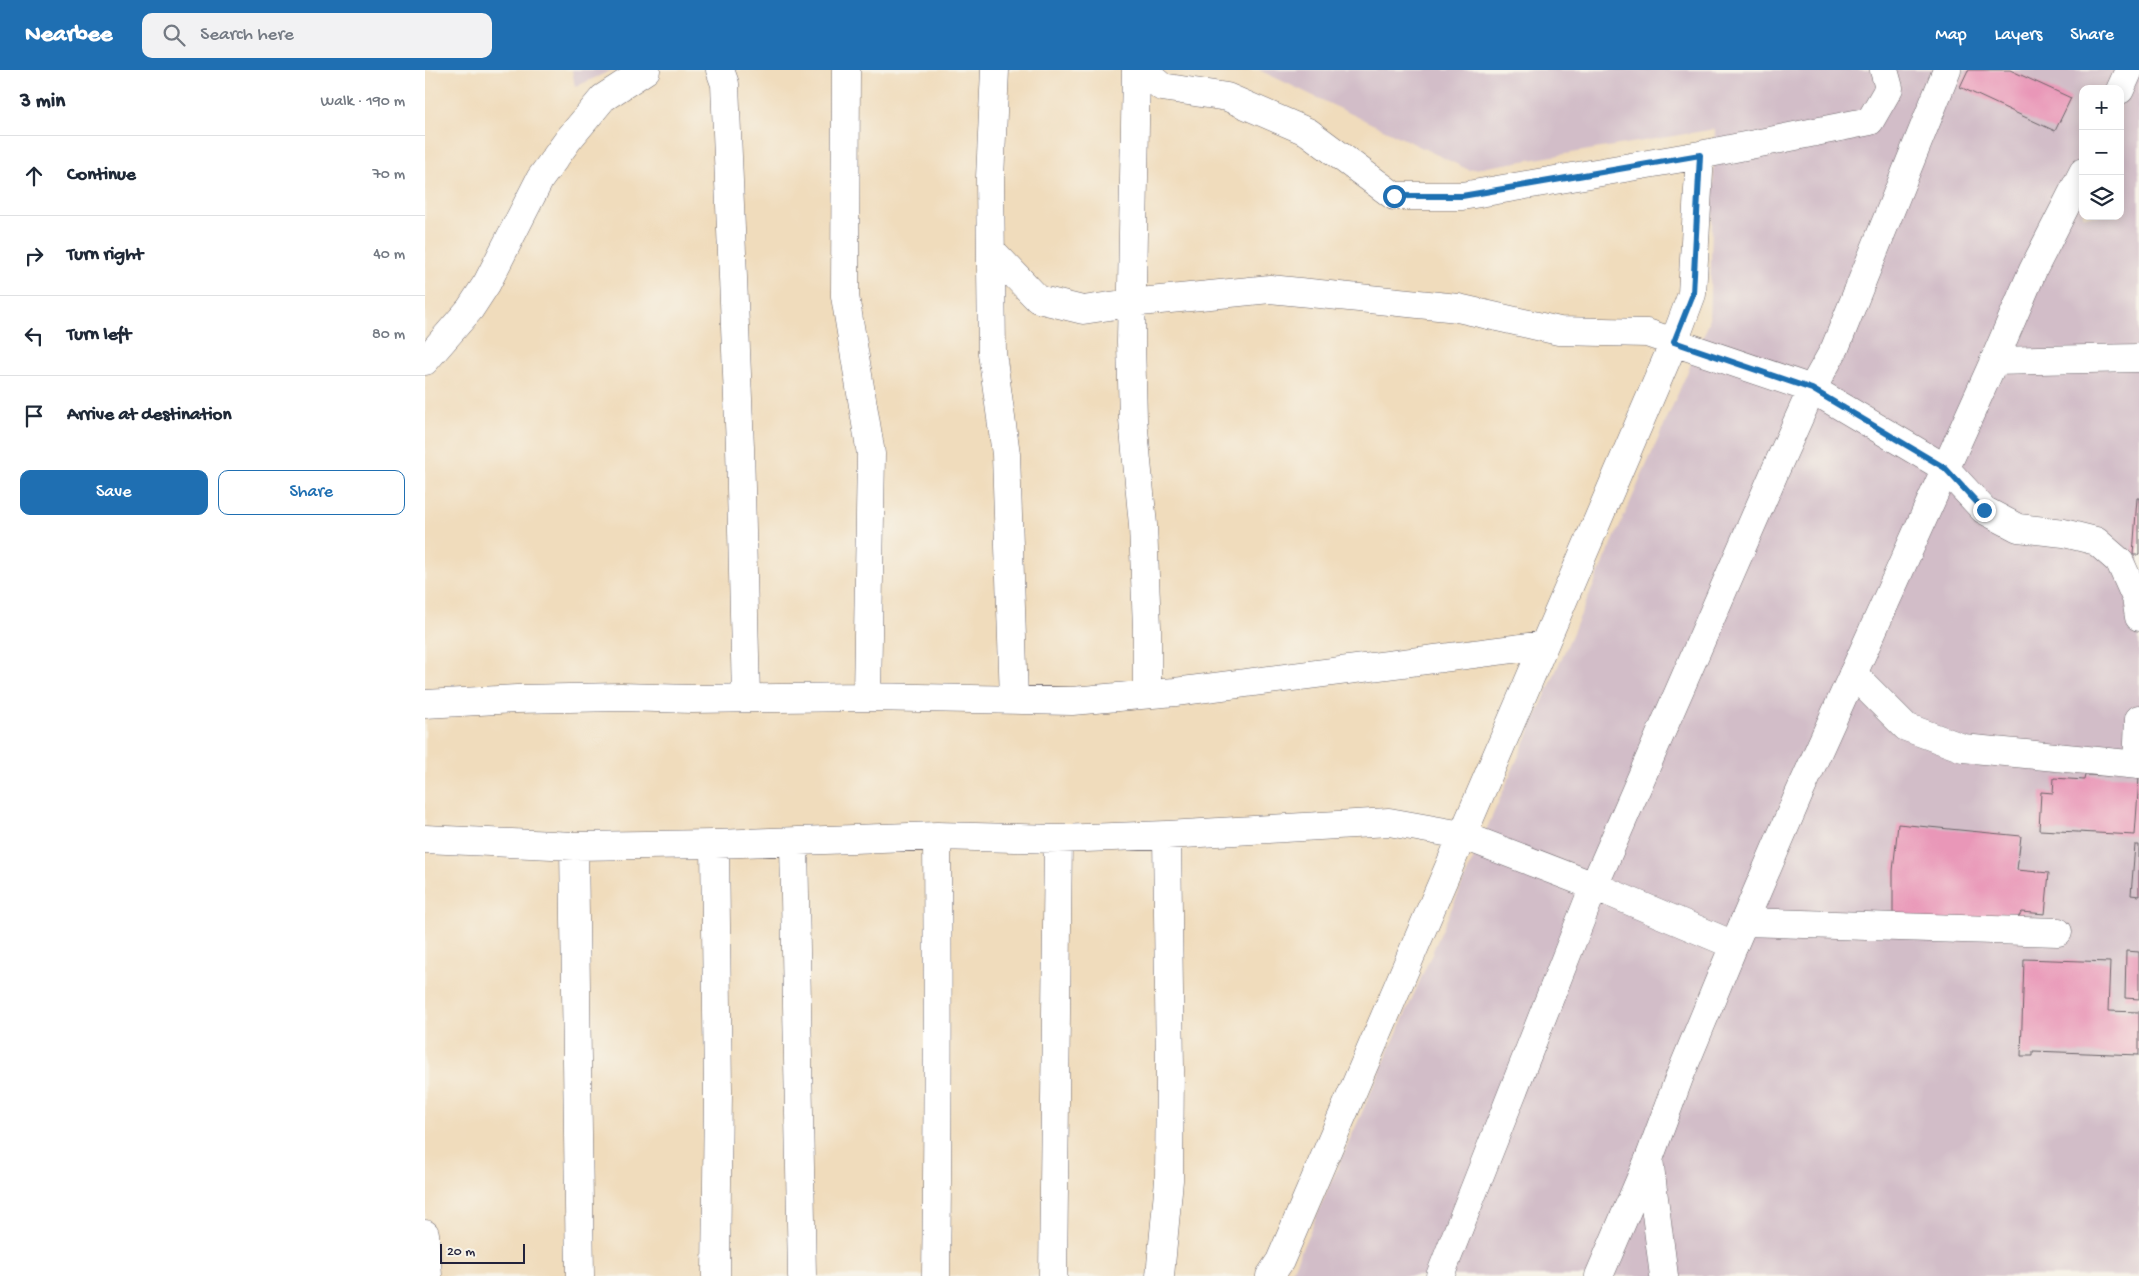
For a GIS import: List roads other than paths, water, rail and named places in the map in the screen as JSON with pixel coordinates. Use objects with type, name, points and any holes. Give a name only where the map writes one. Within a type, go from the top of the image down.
[{"type":"street","points":[[425,361],[470,309],[483,290],[540,179],[568,140],[603,98],[646,70]]},
{"type":"street","points":[[720,70],[725,84],[740,457],[746,697]]},
{"type":"street","points":[[846,70],[845,296],[871,454],[867,696]]},
{"type":"street","points":[[995,70],[990,178],[992,353],[1006,454],[1014,700]]},
{"type":"street","points":[[1136,70],[1130,302],[1133,419],[1142,516],[1147,619],[1147,694]]},
{"type":"street","points":[[1142,70],[1162,87],[1227,97],[1308,132],[1394,196],[1462,196],[1700,155],[1870,121],[1889,88],[1884,70]]},
{"type":"street","points":[[1440,1276],[1594,886],[1812,389],[1835,348],[1947,70]]},
{"type":"street","points":[[2122,85],[2129,70]]},
{"type":"street","points":[[1270,1276],[1280,1261],[1693,294],[1700,155]]},
{"type":"street","points":[[1599,1276],[1649,1160],[1679,1078],[1739,933],[2033,270],[2081,175]]},
{"type":"street","points":[[991,250],[1038,299],[1083,310],[1130,302],[1270,289],[1458,308],[1559,331],[1647,333],[1812,389],[1945,468],[1984,510],[2018,528],[2064,533],[2096,541],[2120,562],[2137,598],[2139,617]]},
{"type":"street","points":[[1994,361],[2139,358]]},
{"type":"street","points":[[425,704],[591,697],[867,696],[1072,701],[1237,685],[1544,645]]},
{"type":"street","points":[[1853,674],[1906,728],[1963,748],[2138,765],[2139,719]]},
{"type":"street","points":[[425,839],[575,846],[794,842],[937,836],[1058,839],[1167,835],[1389,822],[1462,835],[1594,886],[1739,933],[2058,932]]},
{"type":"street","points":[[1161,1276],[1169,1180],[1170,1070],[1167,835]]},
{"type":"street","points":[[936,1276],[938,1089],[937,836]]},
{"type":"street","points":[[1053,1276],[1058,839]]},
{"type":"street","points":[[794,842],[802,1276]]},
{"type":"street","points":[[715,844],[718,1091],[716,1276]]},
{"type":"street","points":[[575,846],[580,1276]]},
{"type":"street","points":[[1649,1160],[1663,1276]]},
{"type":"street","points":[[425,1234],[427,1276]]}]
